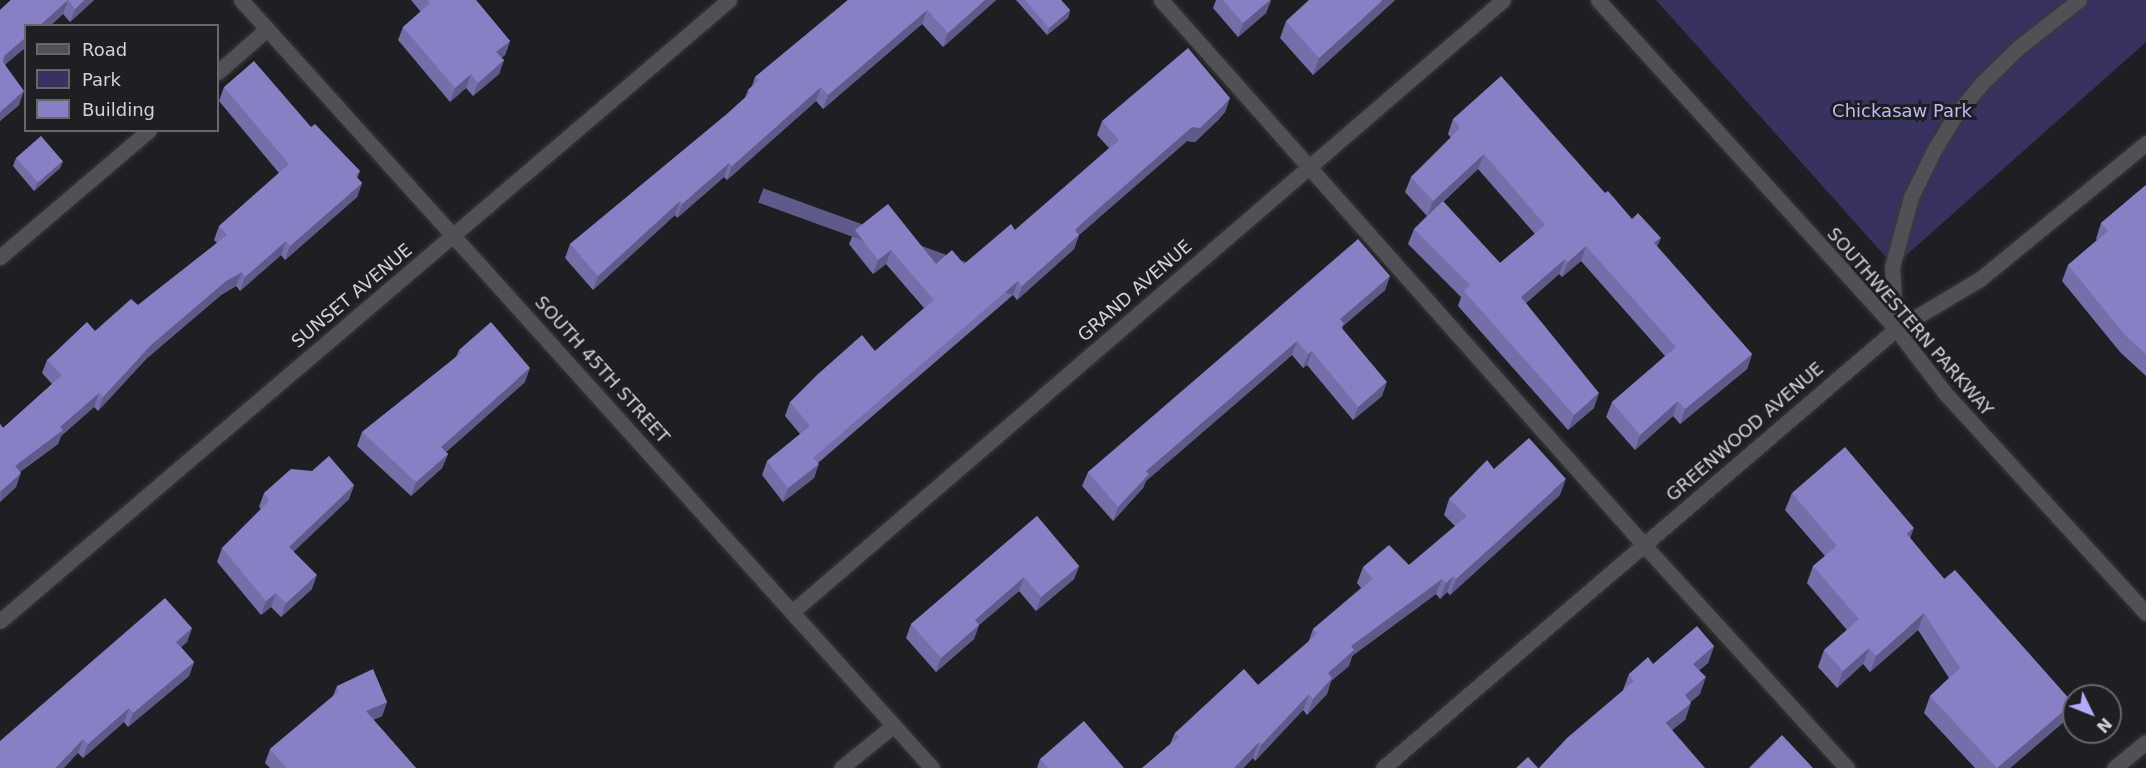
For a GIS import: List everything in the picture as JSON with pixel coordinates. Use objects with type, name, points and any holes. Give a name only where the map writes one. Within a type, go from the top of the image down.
[{"type":"street","name":"SOUTH 45TH STREET","points":[[241,0],[932,768]]},
{"type":"street","name":"SUNSET AVENUE","points":[[0,621],[729,0]]},
{"type":"street","points":[[1161,0],[1644,545],[1847,768]]},
{"type":"street","name":"GRAND AVENUE","points":[[792,612],[1503,0]]},
{"type":"street","name":"SOUTHWESTERN PARKWAY","points":[[1598,0],[1896,329],[1945,393],[2146,613]]},
{"type":"street","points":[[1896,329],[1892,267],[1911,197],[1933,152],[1954,117],[1982,83],[2019,47],[2079,0]]},
{"type":"street","points":[[219,71],[267,29]]},
{"type":"street","points":[[0,257],[147,132]]},
{"type":"street","name":"GREENWOOD AVENUE","points":[[1383,768],[1896,329],[1980,279],[2146,143]]},
{"type":"street","points":[[841,768],[894,725]]},
{"type":"street","points":[[2114,768],[2146,741]]},
{"type":"green space","name":"Chickasaw Park","points":[[1656,0],[2146,0],[2146,42],[1894,266]]},
{"type":"building","points":[[11,0],[68,0],[41,24],[24,24],[24,39],[4,56],[3,62],[24,91],[0,112],[0,10]]},
{"type":"building","points":[[68,0],[84,0],[75,9]]},
{"type":"building","points":[[428,0],[476,0],[510,41],[496,52],[504,60],[478,83],[471,74],[455,88],[403,27],[430,3]]},
{"type":"building","points":[[848,0],[985,0],[948,33],[927,10],[828,95],[821,87],[732,166],[729,163],[682,204],[680,201],[598,276],[570,244],[727,114],[750,93],[748,90],[759,80],[755,77]]},
{"type":"building","points":[[1025,0],[1061,0],[1070,10],[1049,28]]},
{"type":"building","points":[[1223,0],[1270,0],[1243,23]]},
{"type":"building","points":[[1309,0],[1383,0],[1319,58],[1286,21]]},
{"type":"building","points":[[1188,48],[1230,98],[1223,106],[1200,128],[1192,127],[1087,218],[1075,230],[1079,235],[1022,286],[1018,281],[813,458],[819,464],[788,488],[767,461],[810,426],[790,402],[862,335],[875,351],[934,300],[891,250],[878,260],[855,230],[888,204],[936,264],[952,250],[964,264],[1011,224],[1015,230],[1119,140],[1102,121]]},
{"type":"building","points":[[254,61],[311,127],[315,124],[360,171],[355,175],[362,183],[290,246],[286,241],[245,277],[242,272],[226,281],[151,345],[103,397],[99,393],[60,427],[63,430],[15,466],[21,473],[1,491],[0,424],[3,428],[62,375],[47,360],[87,322],[95,331],[131,299],[138,305],[227,235],[219,226],[289,164],[224,87]]},
{"type":"building","points":[[1501,76],[1605,193],[1608,191],[1632,219],[1638,213],[1661,238],[1654,243],[1752,354],[1685,409],[1678,401],[1640,435],[1612,402],[1676,347],[1586,246],[1568,262],[1565,259],[1521,297],[1599,393],[1574,415],[1464,291],[1470,285],[1414,229],[1443,201],[1500,263],[1545,225],[1484,154],[1433,201],[1411,177],[1460,128],[1453,119]]},
{"type":"building","points":[[41,136],[63,161],[38,183],[16,158]]},
{"type":"building","points":[[2146,185],[2146,354],[2126,336],[2068,265],[2108,231],[2101,223]]},
{"type":"building","points":[[1358,239],[1390,276],[1340,319],[1344,324],[1341,327],[1387,382],[1358,407],[1312,351],[1308,354],[1297,341],[1146,471],[1149,474],[1118,507],[1088,472]]},
{"type":"building","points":[[491,322],[530,368],[441,447],[448,454],[416,482],[362,432],[461,353],[459,350]]},
{"type":"building","points":[[1529,438],[1566,479],[1456,579],[1453,576],[1446,583],[1442,579],[1351,646],[1354,650],[1328,673],[1332,678],[1313,699],[1309,694],[1261,745],[1259,742],[1234,768],[1142,768],[1179,737],[1175,733],[1244,669],[1258,685],[1317,634],[1313,629],[1373,579],[1363,567],[1389,545],[1409,565],[1467,516],[1449,499],[1487,460],[1494,469]]},
{"type":"building","points":[[1845,447],[1914,528],[1907,534],[1944,579],[1955,570],[2062,691],[2062,712],[1997,768],[1930,696],[1960,668],[1924,613],[1876,656],[1869,648],[1843,671],[1824,650],[1859,619],[1813,566],[1837,546],[1792,493]]},
{"type":"building","points":[[329,456],[354,485],[289,547],[317,575],[286,603],[276,593],[266,601],[222,548],[269,501],[264,493],[291,469],[312,471]]},
{"type":"building","points":[[1037,516],[1079,566],[1041,597],[1024,577],[975,620],[979,625],[941,658],[911,624]]},
{"type":"building","points":[[165,598],[192,628],[176,642],[194,662],[133,713],[129,708],[88,744],[83,739],[56,768],[0,768],[0,741]]},
{"type":"building","points":[[1697,626],[1714,646],[1693,664],[1706,677],[1685,695],[1691,703],[1666,723],[1705,768],[1539,768],[1567,738],[1634,681],[1629,674],[1648,657],[1653,664]]},
{"type":"building","points":[[373,669],[387,702],[366,711],[416,768],[287,768],[270,749],[338,692],[337,686]]},
{"type":"building","points":[[1084,721],[1124,768],[1048,768],[1040,759]]},
{"type":"building","points":[[1782,735],[1813,768],[1749,768]]},
{"type":"building","points":[[1528,757],[1538,768],[1516,768]]}]
